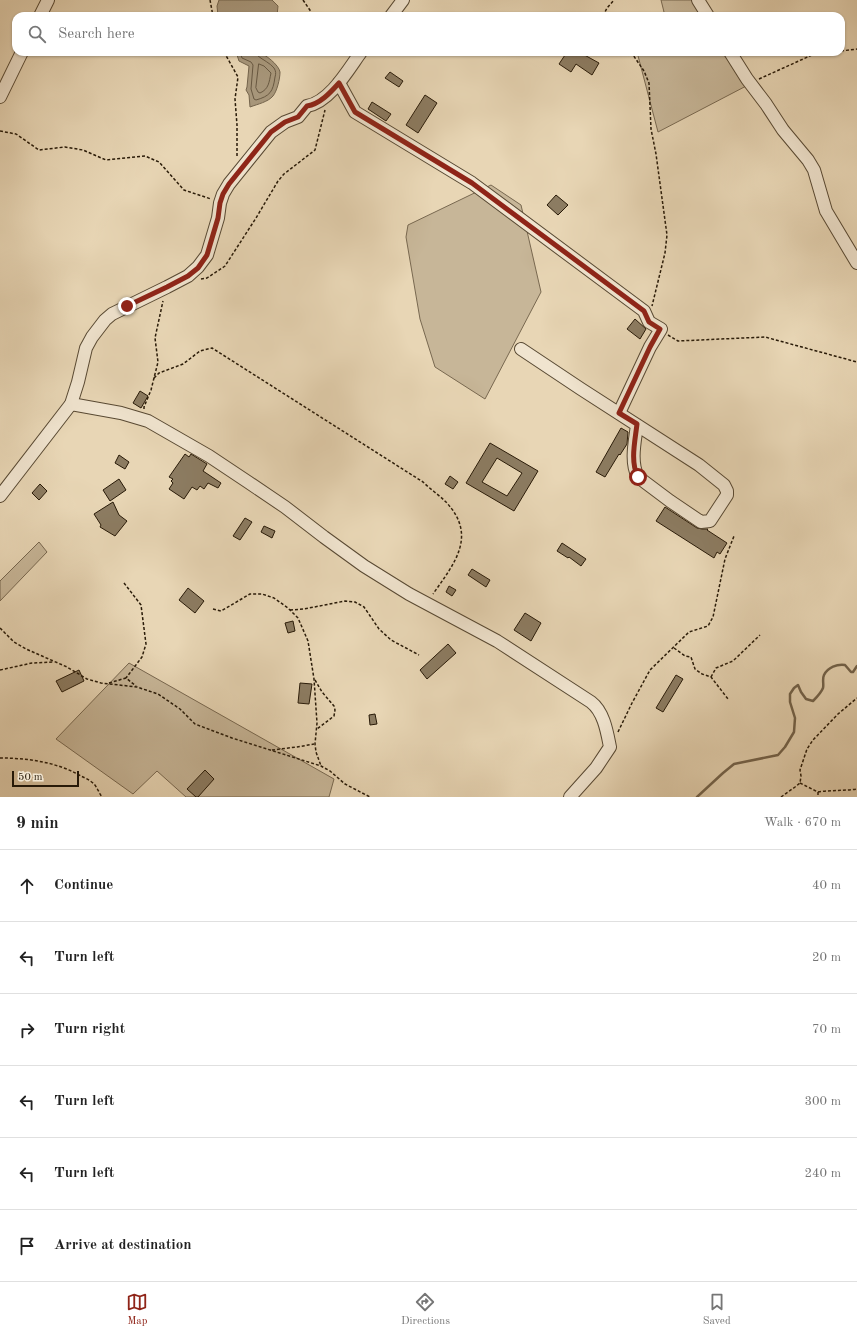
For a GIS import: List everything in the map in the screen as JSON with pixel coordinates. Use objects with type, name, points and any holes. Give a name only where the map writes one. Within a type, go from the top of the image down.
[{"type":"street","points":[[42,12],[48,0]]},
{"type":"street","points":[[394,12],[403,0]]},
{"type":"street","points":[[698,0],[706,12]]},
{"type":"street","points":[[0,97],[20,56]]},
{"type":"street","points":[[0,496],[71,404],[86,348],[92,337],[105,320],[112,314],[188,276],[198,268],[207,255],[218,218],[220,203],[226,189],[238,173],[271,132],[285,122],[298,117],[307,106],[314,105],[329,94],[339,83],[358,56]]},
{"type":"street","points":[[732,56],[750,84],[766,104],[783,130],[808,160],[814,170],[826,210],[857,263]]},
{"type":"street","points":[[339,83],[355,112],[472,183],[644,311],[649,322],[658,333],[619,413]]},
{"type":"street","points":[[521,349],[637,424],[699,465],[724,485],[727,495],[710,521],[701,522],[638,477],[635,471],[634,453],[637,424]]},
{"type":"street","points":[[71,404],[121,413],[148,421],[209,456],[285,507],[364,566],[408,594],[497,641],[591,702],[601,714],[608,735],[610,747],[596,768],[570,797]]},
{"type":"path","points":[[210,0],[212,12]]},
{"type":"path","points":[[303,0],[311,12]]},
{"type":"path","points":[[605,12],[614,0]]},
{"type":"path","points":[[845,50],[857,49]]},
{"type":"path","points":[[226,56],[238,77],[235,98],[238,173]]},
{"type":"path","points":[[634,56],[644,71],[649,83],[651,129],[656,154],[667,235],[665,253],[649,322]]},
{"type":"path","points":[[750,84],[810,56]]},
{"type":"path","points":[[200,279],[207,278],[225,266],[256,218],[278,180],[315,150],[329,94]]},
{"type":"path","points":[[0,131],[16,134],[39,150],[65,147],[83,150],[106,160],[145,156],[159,162],[184,190],[220,203]]},
{"type":"path","points":[[148,421],[144,407],[151,390],[158,362],[155,338],[162,304],[171,285]]},
{"type":"path","points":[[658,333],[678,341],[765,338],[857,362]]},
{"type":"path","points":[[154,378],[159,373],[183,364],[200,351],[212,348],[423,482],[446,502],[458,517],[461,529],[460,551],[456,560],[427,603]]},
{"type":"path","points":[[610,747],[650,670],[674,648],[688,632],[708,626],[713,617],[725,559],[734,536]]},
{"type":"path","points":[[107,684],[126,678],[142,657],[146,644],[142,605],[124,583]]},
{"type":"path","points":[[213,609],[221,610],[250,594],[262,594],[274,598],[298,618],[308,641],[314,679],[317,730],[314,744],[321,766]]},
{"type":"path","points":[[290,610],[304,609],[345,601],[355,602],[364,607],[379,629],[391,640],[419,655]]},
{"type":"path","points":[[0,628],[14,642],[26,649],[67,667],[87,679],[107,684],[137,687],[158,694],[180,709],[195,724],[321,766],[330,771],[345,784],[370,797]]},
{"type":"path","points":[[711,677],[716,668],[733,661],[760,635]]},
{"type":"path","points":[[674,648],[685,656],[691,657],[695,669],[702,674],[711,677],[728,699]]},
{"type":"path","points":[[0,670],[32,663],[56,662]]},
{"type":"path","points":[[126,678],[137,687]]},
{"type":"path","points":[[314,679],[336,710],[334,716],[317,730]]},
{"type":"path","points":[[780,797],[800,783],[800,770],[807,749],[813,740],[838,714],[857,698]]},
{"type":"path","points":[[270,750],[314,744]]},
{"type":"path","points":[[0,758],[31,760],[70,770],[94,784],[102,797]]},
{"type":"path","points":[[800,783],[818,792],[857,789]]},
{"type":"path","points":[[818,792],[818,797]]},
{"type":"shaded area","points":[[661,0],[698,0],[706,12],[664,12]]},
{"type":"shaded area","points":[[638,56],[732,56],[750,84],[658,132]]},
{"type":"shaded area","points":[[491,185],[521,205],[541,292],[485,399],[435,367],[420,319],[406,237],[408,225]]},
{"type":"shaded area","points":[[39,542],[47,552],[0,601],[0,581]]},
{"type":"shaded area","points":[[129,663],[334,779],[329,797],[186,797],[157,771],[133,794],[56,739]]},
{"type":"water","points":[[219,0],[272,0],[278,6],[277,12],[218,12],[217,6]]},
{"type":"water","points":[[237,56],[266,56],[277,66],[280,72],[279,81],[276,91],[271,98],[263,103],[250,107],[249,95],[246,90],[249,66],[239,61]]},
{"type":"building","points":[[564,56],[586,56],[599,63],[592,75],[576,64],[571,72],[559,64]]},
{"type":"building","points":[[390,72],[403,81],[399,87],[385,78]]},
{"type":"building","points":[[425,95],[437,103],[418,133],[406,125]]},
{"type":"building","points":[[372,102],[391,114],[386,121],[368,109]]},
{"type":"building","points":[[556,195],[568,205],[558,215],[547,205]]},
{"type":"building","points":[[635,319],[646,329],[640,339],[627,329]]},
{"type":"building","points":[[140,391],[148,396],[141,408],[133,403]]},
{"type":"building","points":[[621,428],[628,432],[627,444],[605,477],[596,472]]},
{"type":"building","points":[[490,443],[538,471],[514,511],[466,483]],"holes":[[[497,458],[522,473],[507,496],[482,482]]]},
{"type":"building","points":[[185,454],[189,457],[191,454],[207,464],[203,471],[221,483],[218,488],[208,483],[204,489],[200,486],[197,490],[192,487],[184,499],[169,489],[173,483],[171,481],[173,479],[169,477]]},
{"type":"building","points":[[119,455],[129,462],[125,469],[115,463]]},
{"type":"building","points":[[450,476],[458,482],[453,489],[445,484]]},
{"type":"building","points":[[119,479],[126,490],[110,501],[103,490]]},
{"type":"building","points":[[40,484],[47,491],[39,500],[32,493]]},
{"type":"building","points":[[113,502],[119,515],[127,521],[115,536],[100,527],[101,525],[94,514]]},
{"type":"building","points":[[665,507],[697,528],[708,529],[707,530],[727,543],[720,554],[717,552],[714,558],[656,521]]},
{"type":"building","points":[[245,518],[252,522],[240,540],[233,536]]},
{"type":"building","points":[[264,526],[275,531],[272,538],[261,532]]},
{"type":"building","points":[[562,543],[586,559],[581,566],[569,557],[568,558],[557,551]]},
{"type":"building","points":[[472,569],[490,580],[486,587],[468,575]]},
{"type":"building","points":[[449,586],[456,590],[452,596],[446,592]]},
{"type":"building","points":[[188,588],[204,601],[195,613],[179,600]]},
{"type":"building","points":[[525,613],[541,623],[531,641],[514,630]]},
{"type":"building","points":[[293,621],[295,631],[288,633],[285,623]]},
{"type":"building","points":[[448,644],[456,653],[427,679],[420,670]]},
{"type":"building","points":[[79,670],[84,681],[62,692],[56,681]]},
{"type":"building","points":[[676,675],[683,679],[663,712],[656,708]]},
{"type":"building","points":[[300,683],[312,684],[309,704],[298,703]]},
{"type":"building","points":[[375,714],[377,724],[370,725],[369,715]]},
{"type":"building","points":[[205,770],[214,779],[198,797],[196,797],[187,789]]},
{"type":"waterway","points":[[697,797],[734,764],[778,755],[794,732],[795,718],[790,702],[790,694],[794,688],[798,685],[806,699],[813,701],[822,690],[823,677],[830,668],[845,665],[851,672],[853,672],[857,666]]},
{"type":"route","points":[[127,306],[188,276],[198,268],[207,255],[218,218],[220,203],[229,184],[271,132],[285,122],[298,117],[307,106],[314,105],[329,94],[339,83],[355,112],[472,183],[550,240],[592,274],[644,311],[649,322],[660,329],[619,413],[637,424],[634,453],[635,471],[638,477]]}]
